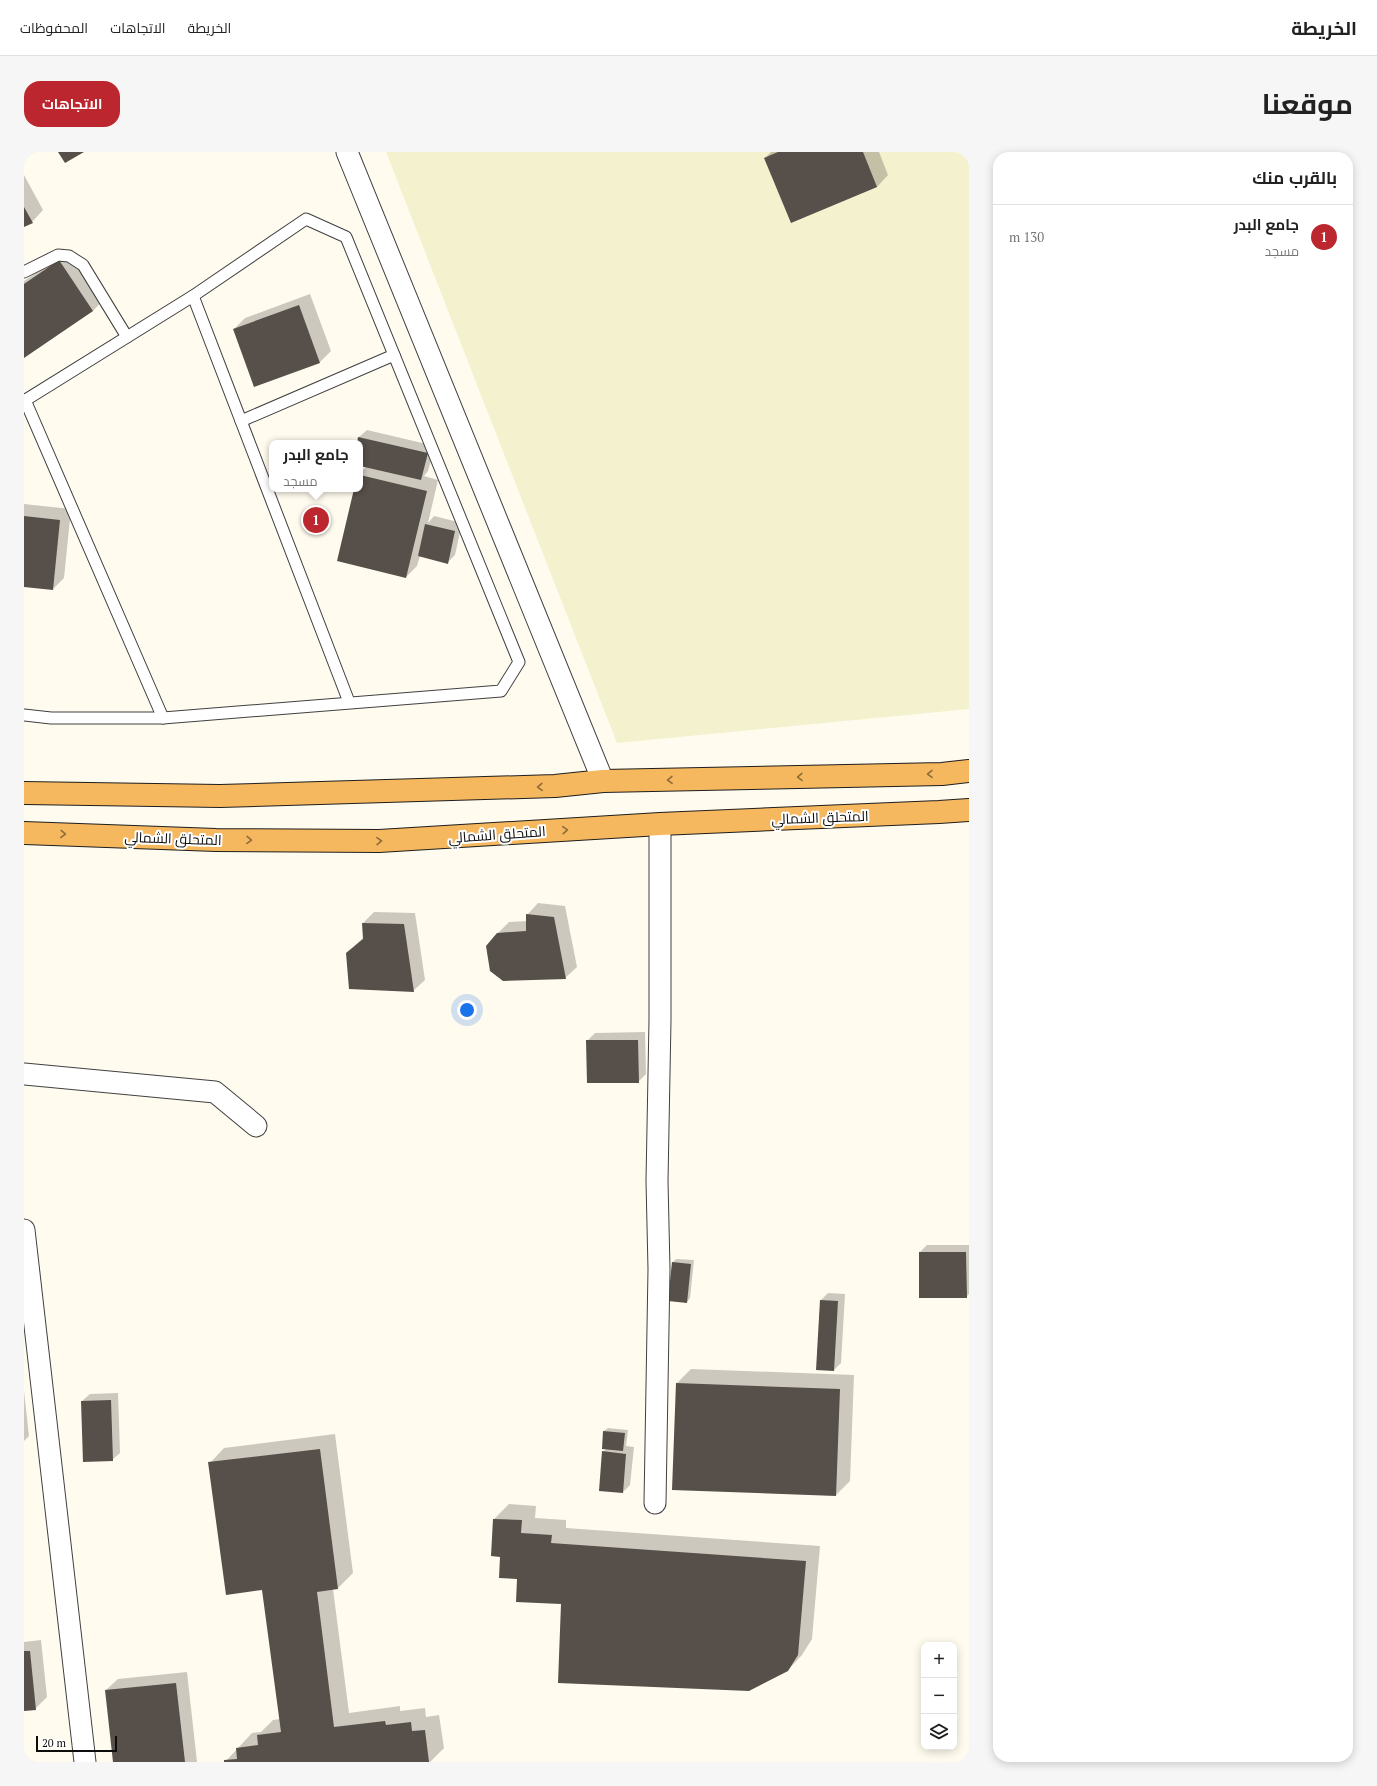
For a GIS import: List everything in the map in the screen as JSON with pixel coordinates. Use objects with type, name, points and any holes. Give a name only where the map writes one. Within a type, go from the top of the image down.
[{"type":"highway","points":[[24,793],[220,796],[555,786],[603,781],[942,774],[969,771]]},
{"type":"highway","name":"المتحلق الشمالي","points":[[24,833],[216,840],[379,841],[660,824],[969,810]]},
{"type":"street","points":[[347,152],[603,781]]},
{"type":"street","points":[[655,1503],[659,1269],[657,1181],[660,1012],[660,824]]},
{"type":"street","points":[[24,1074],[215,1092],[256,1126]]},
{"type":"street","points":[[24,1230],[85,1762]]},
{"type":"lane","points":[[24,715],[51,718],[163,718],[501,691],[520,662],[346,237],[306,219],[193,296],[24,401],[163,718]]},
{"type":"lane","points":[[24,272],[58,255],[69,256],[83,265],[127,337]]},
{"type":"lane","points":[[193,296],[349,702]]},
{"type":"lane","points":[[241,421],[394,355]]},
{"type":"shaded area","points":[[386,152],[969,152],[969,709],[617,743]]},
{"type":"building","points":[[58,152],[84,152],[65,163]]},
{"type":"building","points":[[778,152],[863,152],[877,187],[791,223],[764,158]]},
{"type":"building","points":[[24,207],[33,223],[24,227]]},
{"type":"building","points":[[59,260],[93,311],[24,358],[24,284]]},
{"type":"building","points":[[299,305],[320,363],[254,387],[233,329]]},
{"type":"building","points":[[358,437],[428,453],[421,480],[363,467],[363,440],[358,440]]},
{"type":"building","points":[[363,476],[427,491],[406,578],[337,561],[353,492],[363,492]]},
{"type":"building","points":[[24,516],[60,520],[53,590],[24,587]]},
{"type":"building","points":[[425,524],[455,531],[448,564],[418,556]]},
{"type":"building","points":[[526,914],[554,917],[566,979],[503,981],[490,971],[486,946],[497,933],[526,931]]},
{"type":"building","points":[[362,923],[404,924],[414,992],[349,989],[346,953],[363,939]]},
{"type":"building","points":[[586,1040],[638,1040],[639,1083],[587,1083]]},
{"type":"building","points":[[919,1252],[966,1252],[967,1298],[919,1298]]},
{"type":"building","points":[[672,1262],[691,1264],[687,1303],[668,1301]]},
{"type":"building","points":[[820,1300],[838,1301],[834,1371],[816,1370]]},
{"type":"building","points":[[676,1383],[840,1389],[836,1496],[672,1490]]},
{"type":"building","points":[[111,1400],[113,1461],[83,1462],[81,1401]]},
{"type":"building","points":[[603,1431],[625,1433],[623,1451],[602,1449]]},
{"type":"building","points":[[320,1449],[338,1589],[317,1592],[334,1727],[385,1721],[386,1725],[411,1722],[412,1731],[425,1730],[429,1762],[224,1762],[224,1760],[237,1759],[236,1748],[258,1745],[257,1735],[281,1732],[262,1590],[226,1595],[208,1462]]},
{"type":"building","points":[[602,1451],[626,1454],[623,1493],[599,1491]]},
{"type":"building","points":[[493,1519],[522,1520],[521,1533],[552,1535],[551,1543],[806,1561],[798,1655],[788,1671],[749,1691],[558,1683],[561,1604],[516,1602],[517,1579],[499,1578],[500,1557],[491,1556]]},
{"type":"building","points":[[24,1651],[30,1651],[36,1710],[24,1711]]},
{"type":"building","points":[[176,1683],[185,1762],[113,1762],[105,1690]]},
{"type":"place","name":"جامع البدر","points":[[316,520]]}]
